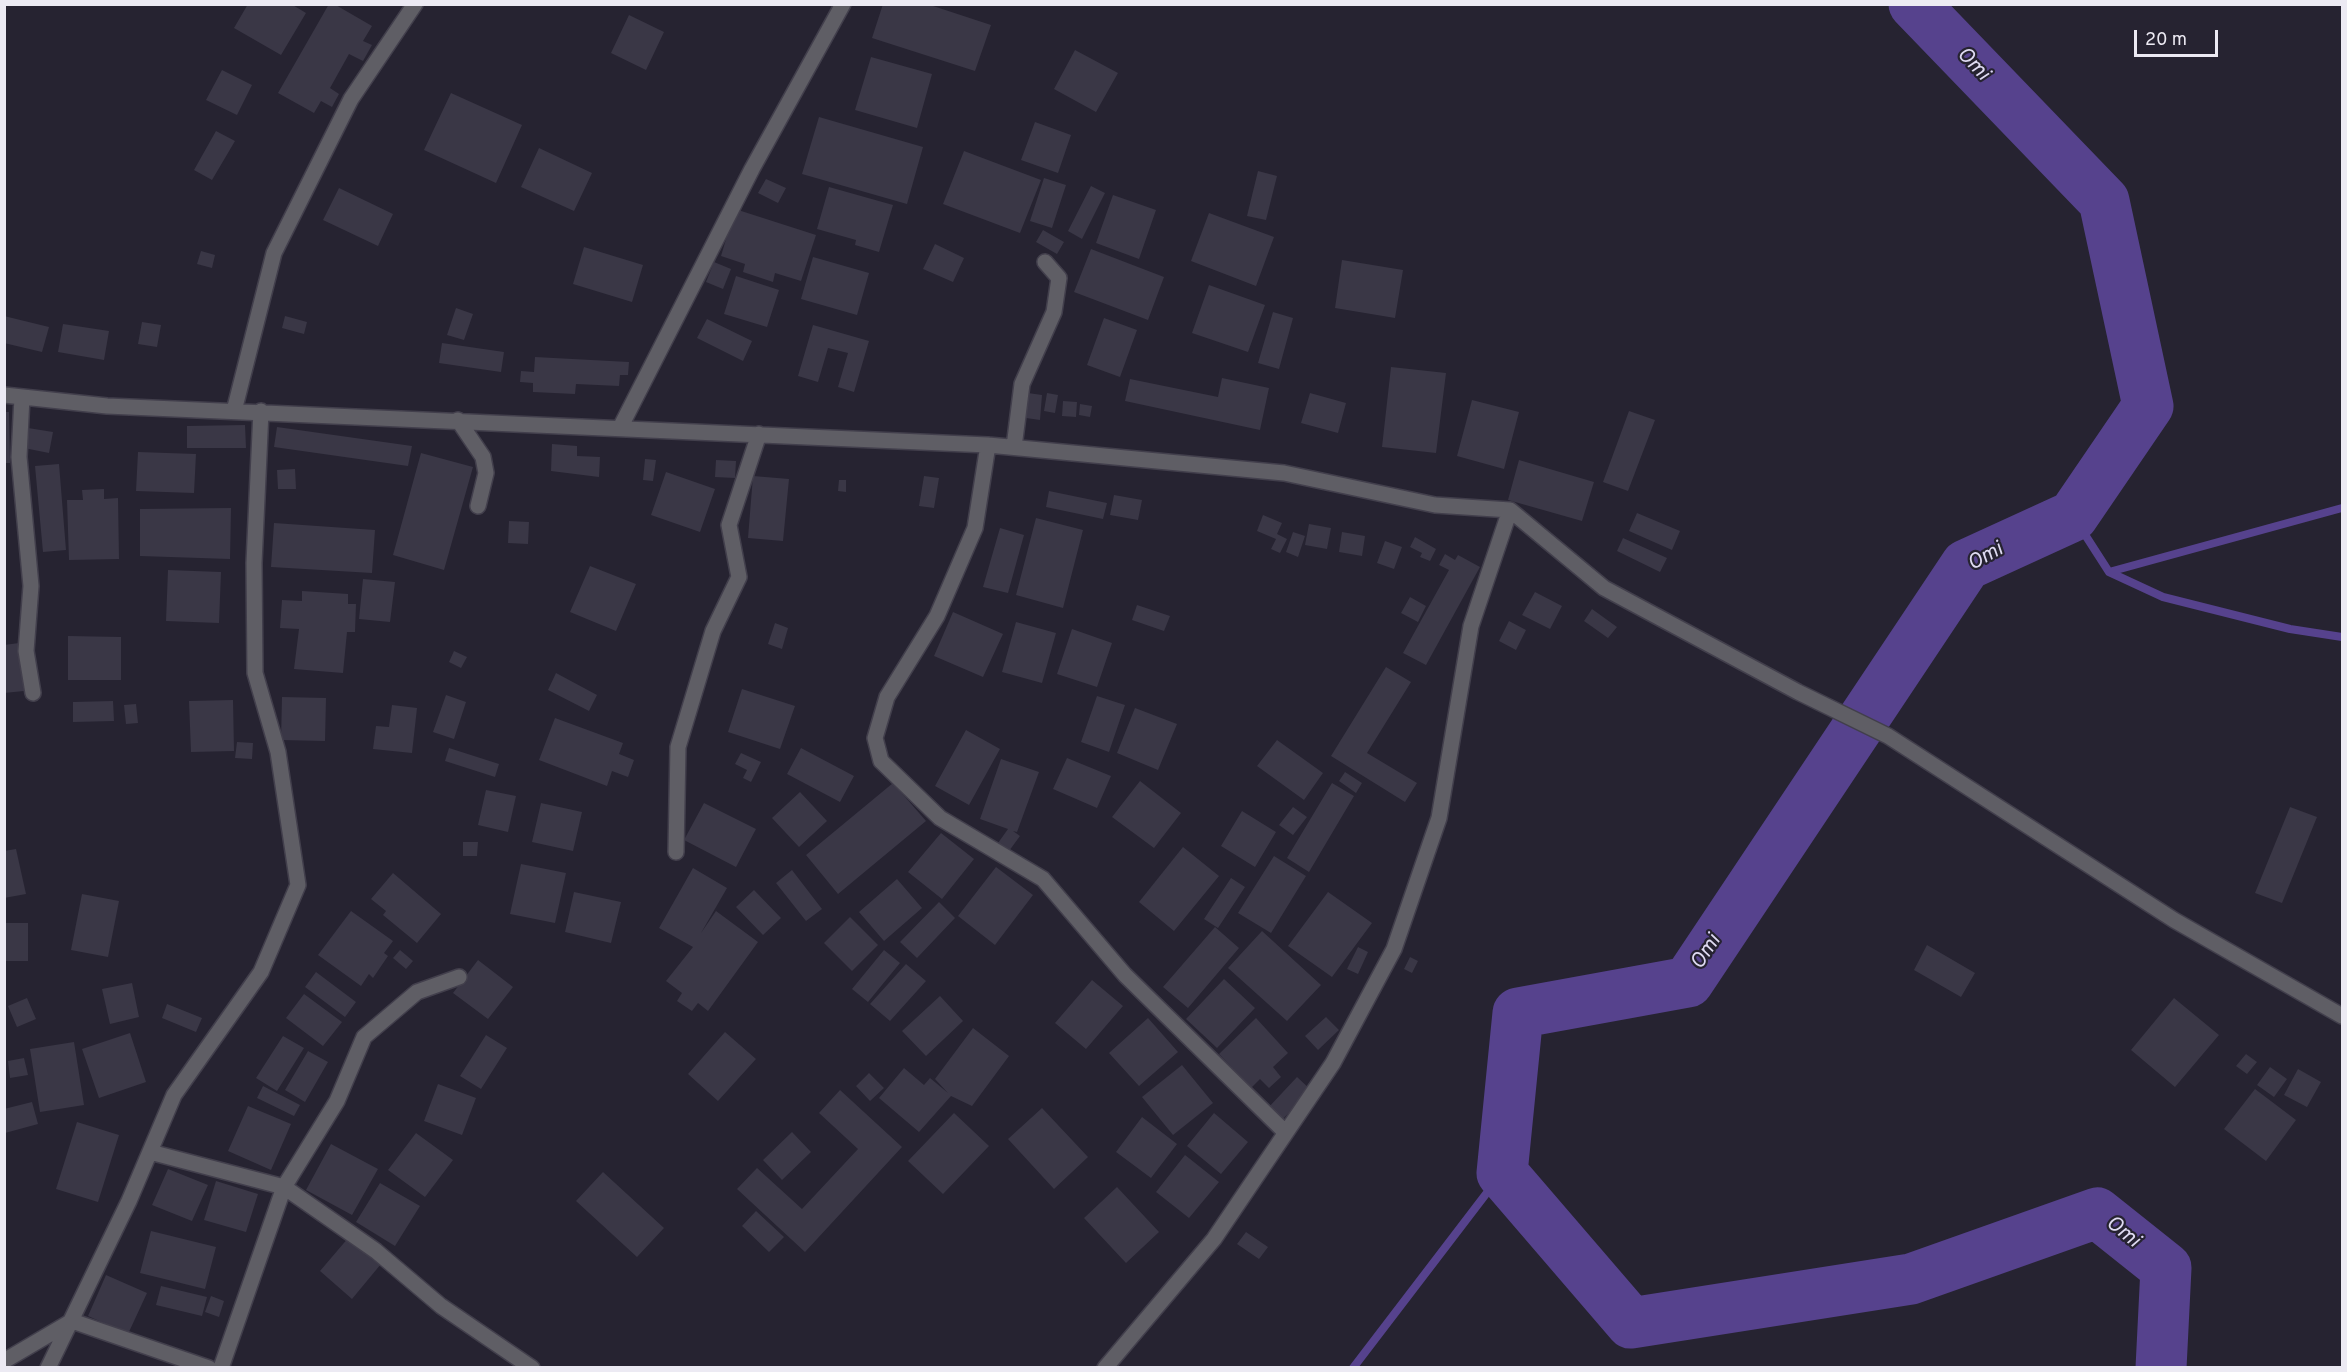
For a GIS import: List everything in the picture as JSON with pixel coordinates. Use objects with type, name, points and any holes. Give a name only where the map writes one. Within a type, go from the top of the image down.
[{"type":"street","points":[[234,411],[274,253],[351,99],[415,4]]},
{"type":"street","points":[[620,428],[752,169],[843,4]]},
{"type":"street","points":[[1014,447],[1022,384],[1054,312],[1059,278],[1045,262]]},
{"type":"street","points":[[4,396],[107,406],[261,411],[988,445],[1284,473],[1435,505],[1510,510],[1604,588],[1798,692],[1888,736],[2174,920],[2343,1016]]},
{"type":"street","points":[[22,397],[19,457],[31,586],[26,651],[33,693]]},
{"type":"street","points":[[48,1368],[150,1152],[174,1095],[261,972],[298,885],[278,752],[255,673],[254,563],[261,411]]},
{"type":"street","points":[[458,420],[483,456],[486,473],[478,506]]},
{"type":"street","points":[[676,852],[678,747],[713,631],[739,577],[729,525],[759,434]]},
{"type":"street","points":[[988,445],[975,528],[937,616],[888,697],[875,738],[881,761],[940,818],[1043,879],[1125,975],[1284,1131]]},
{"type":"street","points":[[1105,1368],[1214,1239],[1284,1131],[1333,1063],[1394,949],[1439,818],[1471,626],[1510,510]]},
{"type":"street","points":[[221,1368],[284,1187],[337,1101],[364,1037],[417,992],[459,977]]},
{"type":"street","points":[[150,1152],[284,1187],[376,1251],[441,1305],[532,1368]]},
{"type":"street","points":[[4,1361],[72,1321],[209,1368]]},
{"type":"building","points":[[248,4],[291,4],[306,13],[281,55],[234,28]]},
{"type":"building","points":[[329,4],[334,4],[372,26],[363,41],[372,45],[363,61],[349,54],[330,88],[339,94],[332,107],[321,101],[314,113],[278,93]]},
{"type":"building","points":[[883,4],[927,4],[991,25],[975,71],[872,38]]},
{"type":"building","points":[[629,15],[664,32],[646,70],[611,53]]},
{"type":"building","points":[[1075,50],[1118,73],[1096,112],[1054,89]]},
{"type":"building","points":[[871,57],[932,74],[917,128],[855,110]]},
{"type":"building","points":[[222,70],[252,85],[237,115],[206,100]]},
{"type":"building","points":[[451,93],[522,125],[496,183],[424,150]]},
{"type":"building","points":[[819,117],[923,147],[907,204],[802,174]]},
{"type":"building","points":[[1035,122],[1071,135],[1058,173],[1021,160]]},
{"type":"building","points":[[216,131],[235,141],[212,180],[194,170]]},
{"type":"building","points":[[539,148],[592,173],[574,211],[521,187]]},
{"type":"building","points":[[964,151],[1041,180],[1020,233],[943,204]]},
{"type":"building","points":[[1258,171],[1277,176],[1266,220],[1247,216]]},
{"type":"building","points":[[1044,178],[1066,185],[1052,228],[1030,221]]},
{"type":"building","points":[[766,179],[786,188],[778,203],[758,193]]},
{"type":"building","points":[[1091,186],[1105,193],[1082,239],[1068,231]]},
{"type":"building","points":[[829,187],[893,205],[879,252],[855,245],[856,240],[817,229]]},
{"type":"building","points":[[339,188],[393,214],[378,246],[323,220]]},
{"type":"building","points":[[1113,195],[1156,210],[1139,259],[1096,243]]},
{"type":"building","points":[[735,209],[816,235],[801,281],[775,273],[773,282],[743,272],[745,264],[721,256]]},
{"type":"building","points":[[1209,213],[1274,237],[1256,286],[1191,261]]},
{"type":"building","points":[[1043,230],[1064,242],[1057,254],[1036,242]]},
{"type":"building","points":[[935,244],[964,258],[953,282],[923,269]]},
{"type":"building","points":[[584,247],[643,265],[632,302],[573,284]]},
{"type":"building","points":[[1091,249],[1164,277],[1148,320],[1074,292]]},
{"type":"building","points":[[201,251],[215,255],[212,268],[197,264]]},
{"type":"building","points":[[813,257],[869,273],[857,315],[801,299]]},
{"type":"building","points":[[1342,260],[1403,270],[1395,318],[1335,308]]},
{"type":"building","points":[[714,262],[731,269],[723,289],[706,282]]},
{"type":"building","points":[[736,276],[779,290],[767,327],[724,314]]},
{"type":"building","points":[[1209,285],[1265,305],[1248,352],[1192,333]]},
{"type":"building","points":[[456,308],[473,314],[464,340],[447,335]]},
{"type":"building","points":[[1273,312],[1293,318],[1279,369],[1258,363]]},
{"type":"building","points":[[4,316],[49,327],[42,352],[4,343]]},
{"type":"building","points":[[285,316],[307,322],[304,334],[282,328]]},
{"type":"building","points":[[1104,318],[1137,330],[1120,377],[1087,365]]},
{"type":"building","points":[[707,319],[752,341],[743,361],[697,338]]},
{"type":"building","points":[[142,322],[161,325],[157,347],[138,344]]},
{"type":"building","points":[[63,324],[109,331],[104,360],[58,352]]},
{"type":"building","points":[[813,325],[869,341],[854,392],[838,387],[848,353],[828,348],[818,382],[798,376]]},
{"type":"building","points":[[442,343],[504,352],[501,372],[439,363]]},
{"type":"building","points":[[535,357],[629,362],[628,375],[620,375],[619,386],[576,384],[575,394],[533,392],[533,383],[520,382],[521,371],[534,372]]},
{"type":"building","points":[[1391,367],[1446,373],[1436,453],[1382,447]]},
{"type":"building","points":[[1222,378],[1269,388],[1260,430],[1125,401],[1130,379],[1218,397]]},
{"type":"building","points":[[1028,393],[1042,395],[1040,420],[1026,418]]},
{"type":"building","points":[[1047,393],[1058,395],[1055,413],[1044,411]]},
{"type":"building","points":[[1310,393],[1346,403],[1338,433],[1301,423]]},
{"type":"building","points":[[1472,400],[1519,412],[1504,469],[1457,456]]},
{"type":"building","points":[[1063,401],[1077,402],[1076,417],[1062,416]]},
{"type":"building","points":[[1080,404],[1092,406],[1090,417],[1079,415]]},
{"type":"building","points":[[1629,411],[1655,420],[1628,491],[1603,482]]},
{"type":"building","points":[[4,412],[9,412],[10,463],[4,463]]},
{"type":"building","points":[[245,425],[246,448],[187,448],[187,426]]},
{"type":"building","points":[[277,427],[412,446],[408,466],[274,447]]},
{"type":"building","points":[[28,428],[53,432],[49,453],[24,448]]},
{"type":"building","points":[[552,444],[577,446],[577,456],[600,457],[599,477],[551,471]]},
{"type":"building","points":[[138,452],[196,454],[194,493],[136,491]]},
{"type":"building","points":[[421,453],[473,467],[444,570],[393,555]]},
{"type":"building","points":[[645,459],[656,460],[653,481],[643,480]]},
{"type":"building","points":[[716,460],[736,461],[735,478],[715,477]]},
{"type":"building","points":[[1519,460],[1594,482],[1582,521],[1508,500]]},
{"type":"building","points":[[59,464],[66,550],[43,552],[35,466]]},
{"type":"building","points":[[295,469],[296,489],[278,489],[277,470]]},
{"type":"building","points":[[666,472],[715,489],[700,532],[651,515]]},
{"type":"building","points":[[753,476],[789,479],[783,541],[748,538]]},
{"type":"building","points":[[924,476],[939,478],[934,508],[919,506]]},
{"type":"building","points":[[839,480],[846,480],[846,492],[838,491]]},
{"type":"building","points":[[104,489],[104,499],[118,498],[119,559],[69,560],[67,500],[83,500],[82,490]]},
{"type":"building","points":[[1049,491],[1107,503],[1103,519],[1046,507]]},
{"type":"building","points":[[1114,495],[1142,500],[1138,520],[1110,515]]},
{"type":"building","points":[[231,508],[230,559],[140,556],[140,509]]},
{"type":"building","points":[[1637,513],[1680,531],[1672,550],[1629,531]]},
{"type":"building","points":[[1263,515],[1282,523],[1277,534],[1287,539],[1280,553],[1271,549],[1276,539],[1257,531]]},
{"type":"building","points":[[1036,518],[1083,530],[1063,608],[1016,595]]},
{"type":"building","points":[[509,521],[529,522],[528,544],[508,543]]},
{"type":"building","points":[[274,523],[375,530],[372,573],[271,567]]},
{"type":"building","points":[[1309,524],[1331,528],[1327,549],[1305,545]]},
{"type":"building","points":[[1000,528],[1024,535],[1008,593],[983,587]]},
{"type":"building","points":[[1293,532],[1305,536],[1298,557],[1286,552]]},
{"type":"building","points":[[1342,532],[1365,536],[1362,556],[1339,552]]},
{"type":"building","points":[[1415,537],[1436,549],[1430,561],[1420,557],[1422,553],[1410,547]]},
{"type":"building","points":[[1623,538],[1667,558],[1660,572],[1617,551]]},
{"type":"building","points":[[1385,541],[1402,547],[1394,569],[1377,563]]},
{"type":"building","points":[[1445,554],[1455,560],[1458,555],[1480,567],[1426,665],[1403,653],[1449,570],[1439,565]]},
{"type":"building","points":[[590,566],[636,584],[616,631],[570,612]]},
{"type":"building","points":[[168,570],[221,572],[219,623],[166,621]]},
{"type":"building","points":[[363,579],[395,582],[390,622],[359,619]]},
{"type":"building","points":[[302,591],[348,594],[348,604],[356,604],[355,632],[347,632],[343,673],[294,669],[299,629],[280,628],[282,600],[302,601]]},
{"type":"building","points":[[1535,592],[1562,606],[1550,629],[1522,615]]},
{"type":"building","points":[[1410,597],[1426,606],[1418,622],[1401,613]]},
{"type":"building","points":[[1137,605],[1170,616],[1164,631],[1132,620]]},
{"type":"building","points":[[1592,609],[1617,627],[1608,638],[1584,621]]},
{"type":"building","points":[[953,612],[1003,634],[983,677],[934,656]]},
{"type":"building","points":[[1509,621],[1526,630],[1516,650],[1499,641]]},
{"type":"building","points":[[1016,622],[1056,633],[1042,683],[1002,672]]},
{"type":"building","points":[[775,623],[788,628],[782,649],[768,644]]},
{"type":"building","points":[[1072,629],[1112,643],[1097,687],[1057,674]]},
{"type":"building","points":[[68,636],[121,637],[121,680],[68,680]]},
{"type":"building","points":[[19,643],[24,691],[4,693],[4,645]]},
{"type":"building","points":[[454,651],[467,657],[461,668],[449,662]]},
{"type":"building","points":[[1386,667],[1411,682],[1367,753],[1417,783],[1405,802],[1331,756]]},
{"type":"building","points":[[556,673],[597,695],[589,711],[548,690]]},
{"type":"building","points":[[742,689],[795,706],[780,749],[728,732]]},
{"type":"building","points":[[446,695],[466,702],[454,739],[433,732]]},
{"type":"building","points":[[1097,696],[1125,705],[1109,752],[1081,742]]},
{"type":"building","points":[[282,697],[326,698],[325,741],[281,740]]},
{"type":"building","points":[[233,700],[234,751],[191,752],[189,701]]},
{"type":"building","points":[[113,701],[114,721],[73,722],[73,702]]},
{"type":"building","points":[[136,704],[138,723],[126,724],[124,705]]},
{"type":"building","points":[[392,705],[417,708],[412,753],[373,749],[376,726],[389,727]]},
{"type":"building","points":[[1135,708],[1177,724],[1158,770],[1117,753]]},
{"type":"building","points":[[555,718],[623,743],[619,754],[634,760],[628,777],[612,771],[607,786],[539,760]]},
{"type":"building","points":[[966,730],[1000,749],[969,805],[935,786]]},
{"type":"building","points":[[1277,740],[1323,773],[1304,800],[1257,766]]},
{"type":"building","points":[[237,742],[253,743],[252,759],[235,758]]},
{"type":"building","points":[[449,748],[499,764],[495,777],[445,761]]},
{"type":"building","points":[[801,748],[854,776],[840,802],[787,774]]},
{"type":"building","points":[[741,753],[761,762],[751,782],[743,778],[747,770],[735,764]]},
{"type":"building","points":[[1067,758],[1111,776],[1097,808],[1053,789]]},
{"type":"building","points":[[1001,759],[1039,772],[1017,832],[1013,831],[1020,836],[1009,851],[998,843],[1008,829],[980,819]]},
{"type":"building","points":[[1345,772],[1362,783],[1356,793],[1339,781]]},
{"type":"building","points":[[1140,781],[1181,813],[1154,848],[1112,817]]},
{"type":"building","points":[[893,783],[926,821],[838,894],[806,855]]},
{"type":"building","points":[[1332,783],[1354,796],[1309,872],[1287,858]]},
{"type":"building","points":[[486,790],[516,796],[508,832],[478,825]]},
{"type":"building","points":[[800,792],[827,821],[799,847],[772,818]]},
{"type":"building","points":[[541,803],[582,812],[573,851],[532,842]]},
{"type":"building","points":[[704,803],[756,829],[736,867],[684,840]]},
{"type":"building","points":[[1293,807],[1307,817],[1293,835],[1279,825]]},
{"type":"building","points":[[2290,807],[2317,817],[2282,903],[2255,893]]},
{"type":"building","points":[[1242,811],[1276,832],[1255,867],[1221,846]]},
{"type":"building","points":[[941,833],[974,859],[942,899],[908,872]]},
{"type":"building","points":[[463,842],[478,842],[477,856],[463,856]]},
{"type":"building","points":[[1183,847],[1219,876],[1174,931],[1139,902]]},
{"type":"building","points":[[16,849],[26,894],[4,898],[4,851]]},
{"type":"building","points":[[1274,856],[1306,876],[1271,933],[1238,913]]},
{"type":"building","points":[[521,864],[566,873],[555,923],[510,914]]},
{"type":"building","points":[[996,867],[1033,895],[995,945],[958,916]]},
{"type":"building","points":[[693,868],[727,888],[701,933],[716,911],[758,942],[708,1011],[698,1003],[692,1011],[677,1001],[682,993],[666,981],[693,947],[659,928]]},
{"type":"building","points":[[792,870],[822,909],[806,921],[776,883]]},
{"type":"building","points":[[393,873],[441,914],[417,943],[383,915],[386,911],[371,899]]},
{"type":"building","points":[[1231,878],[1245,887],[1218,928],[1204,919]]},
{"type":"building","points":[[897,879],[922,908],[884,941],[859,912]]},
{"type":"building","points":[[754,890],[781,918],[763,935],[736,907]]},
{"type":"building","points":[[574,892],[621,902],[611,943],[565,932]]},
{"type":"building","points":[[1328,892],[1372,923],[1332,977],[1288,946]]},
{"type":"building","points":[[82,894],[119,901],[108,957],[71,950]]},
{"type":"building","points":[[939,902],[955,918],[917,958],[900,942]]},
{"type":"building","points":[[351,911],[393,941],[384,953],[388,956],[373,978],[369,974],[361,986],[318,955]]},
{"type":"building","points":[[850,917],[878,945],[852,971],[824,943]]},
{"type":"building","points":[[4,923],[28,923],[28,961],[4,961]]},
{"type":"building","points":[[1215,927],[1239,948],[1188,1008],[1163,987]]},
{"type":"building","points":[[1262,931],[1321,985],[1287,1021],[1228,968]]},
{"type":"building","points":[[1927,945],[1975,973],[1961,997],[1914,970]]},
{"type":"building","points":[[1358,947],[1368,952],[1358,974],[1347,969]]},
{"type":"building","points":[[400,950],[413,961],[406,969],[393,958]]},
{"type":"building","points":[[884,950],[900,963],[868,1002],[852,989]]},
{"type":"building","points":[[1410,957],[1418,961],[1412,973],[1404,969]]},
{"type":"building","points":[[478,960],[513,987],[488,1019],[453,993]]},
{"type":"building","points":[[906,964],[926,981],[890,1021],[870,1004]]},
{"type":"building","points":[[316,972],[356,1002],[345,1017],[305,987]]},
{"type":"building","points":[[1224,979],[1255,1008],[1217,1048],[1186,1019]]},
{"type":"building","points":[[1092,980],[1123,1006],[1086,1049],[1055,1023]]},
{"type":"building","points":[[132,983],[139,1017],[110,1024],[102,989]]},
{"type":"building","points":[[304,994],[342,1022],[323,1046],[286,1018]]},
{"type":"building","points":[[940,996],[963,1021],[926,1056],[902,1031]]},
{"type":"building","points":[[27,998],[36,1019],[17,1027],[8,1006]]},
{"type":"building","points":[[2174,998],[2219,1035],[2175,1087],[2131,1050]]},
{"type":"building","points":[[167,1004],[202,1018],[196,1032],[162,1018]]},
{"type":"building","points":[[1326,1017],[1339,1030],[1318,1050],[1305,1036]]},
{"type":"building","points":[[1148,1018],[1178,1052],[1139,1086],[1109,1053]]},
{"type":"building","points":[[1256,1018],[1288,1053],[1273,1067],[1281,1077],[1269,1088],[1260,1079],[1251,1088],[1219,1054]]},
{"type":"building","points":[[973,1028],[1009,1056],[972,1106],[951,1096],[919,1132],[879,1098],[904,1068],[924,1085],[930,1078],[948,1093],[935,1079]]},
{"type":"building","points":[[725,1032],[756,1059],[718,1101],[688,1074]]},
{"type":"building","points":[[130,1033],[146,1082],[99,1098],[82,1049]]},
{"type":"building","points":[[486,1035],[507,1048],[481,1089],[460,1076]]},
{"type":"building","points":[[283,1036],[304,1048],[277,1091],[256,1078]]},
{"type":"building","points":[[74,1042],[84,1105],[40,1112],[30,1049]]},
{"type":"building","points":[[308,1051],[328,1062],[305,1102],[285,1090]]},
{"type":"building","points":[[2246,1054],[2257,1062],[2247,1074],[2236,1066]]},
{"type":"building","points":[[24,1058],[28,1075],[10,1078],[8,1061]]},
{"type":"building","points":[[1182,1065],[1213,1103],[1173,1135],[1142,1097]]},
{"type":"building","points":[[2270,1067],[2287,1079],[2274,1097],[2257,1085]]},
{"type":"building","points":[[2298,1069],[2321,1082],[2307,1107],[2284,1095]]},
{"type":"building","points":[[869,1073],[884,1088],[870,1101],[856,1086]]},
{"type":"building","points":[[1297,1077],[1311,1090],[1281,1121],[1268,1108]]},
{"type":"building","points":[[438,1084],[476,1098],[462,1135],[424,1121]]},
{"type":"building","points":[[263,1086],[300,1105],[294,1116],[257,1098]]},
{"type":"building","points":[[2255,1089],[2296,1120],[2266,1161],[2224,1129]]},
{"type":"building","points":[[840,1090],[902,1147],[805,1252],[737,1189],[757,1168],[802,1209],[858,1149],[819,1113]]},
{"type":"building","points":[[32,1102],[38,1124],[5,1133],[4,1109]]},
{"type":"building","points":[[248,1106],[291,1124],[271,1170],[228,1151]]},
{"type":"building","points":[[1042,1108],[1088,1157],[1054,1189],[1008,1139]]},
{"type":"building","points":[[954,1113],[989,1146],[943,1194],[908,1161]]},
{"type":"building","points":[[1214,1113],[1248,1142],[1221,1174],[1187,1146]]},
{"type":"building","points":[[1142,1117],[1177,1144],[1151,1178],[1116,1152]]},
{"type":"building","points":[[77,1122],[119,1135],[98,1202],[56,1189]]},
{"type":"building","points":[[792,1132],[811,1152],[782,1180],[763,1160]]},
{"type":"building","points":[[416,1133],[453,1160],[425,1197],[388,1170]]},
{"type":"building","points":[[331,1144],[378,1169],[352,1215],[306,1190]]},
{"type":"building","points":[[1185,1155],[1219,1182],[1189,1218],[1156,1192]]},
{"type":"building","points":[[168,1169],[208,1185],[192,1221],[152,1205]]},
{"type":"building","points":[[603,1172],[664,1228],[637,1257],[576,1201]]},
{"type":"building","points":[[216,1181],[258,1194],[246,1232],[204,1220]]},
{"type":"building","points":[[380,1183],[420,1206],[395,1246],[356,1222]]},
{"type":"building","points":[[1117,1187],[1159,1232],[1126,1263],[1084,1218]]},
{"type":"building","points":[[756,1211],[784,1237],[769,1252],[742,1226]]},
{"type":"building","points":[[151,1231],[216,1247],[205,1289],[140,1273]]},
{"type":"building","points":[[1246,1232],[1268,1247],[1259,1259],[1237,1244]]},
{"type":"building","points":[[349,1237],[381,1264],[352,1299],[320,1271]]},
{"type":"building","points":[[106,1275],[147,1293],[128,1334],[88,1316]]},
{"type":"building","points":[[161,1286],[207,1297],[202,1316],[156,1305]]},
{"type":"building","points":[[211,1296],[224,1301],[219,1317],[205,1312]]},
{"type":"waterway","name":"Omi","points":[[1914,4],[2104,201],[2148,406],[2073,516],[1966,565],[1688,982],[1518,1013],[1502,1173],[1631,1323],[1911,1279],[2097,1213],[2166,1268],[2161,1368]]},
{"type":"waterway","points":[[2109,572],[2342,508]]},
{"type":"waterway","points":[[2073,516],[2109,572],[2163,597],[2290,629],[2342,637]]},
{"type":"waterway","points":[[1353,1368],[1502,1173]]}]
